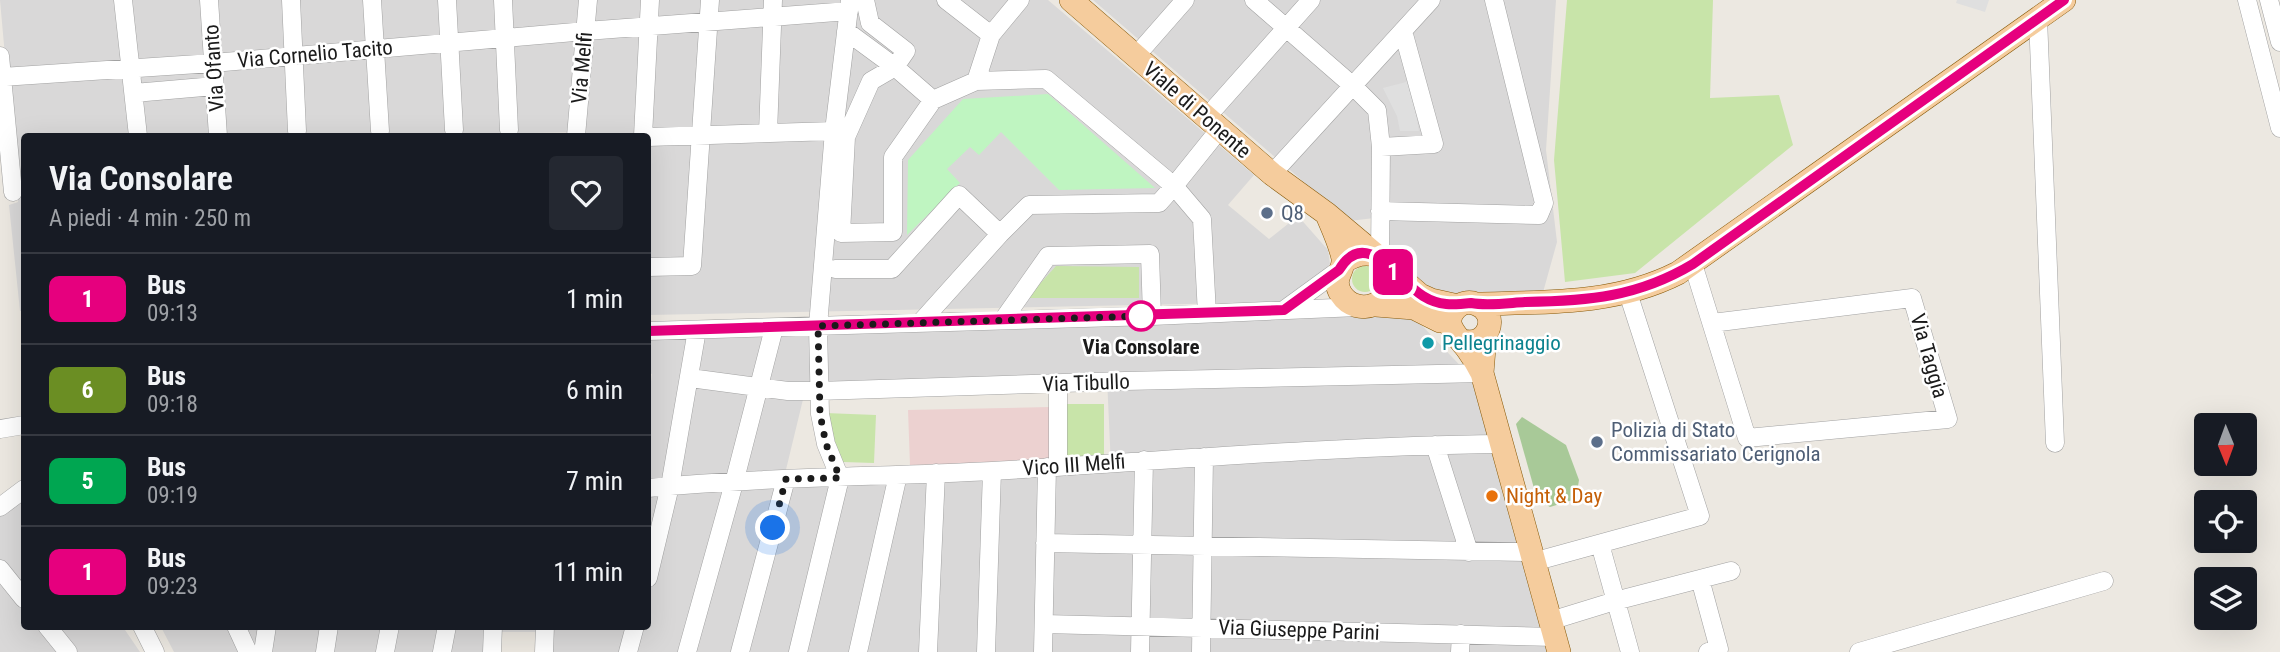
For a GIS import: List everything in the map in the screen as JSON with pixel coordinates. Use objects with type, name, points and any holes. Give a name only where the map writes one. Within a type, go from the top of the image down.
[{"type":"main road","name":"Viale di Ponente","points":[[1071,0],[1272,174],[1327,214],[1420,295],[1461,319],[1473,342],[1487,330]]},
{"type":"main road","points":[[1327,214],[1338,239],[1341,266],[1338,289],[1350,303],[1414,308],[1461,319],[1527,302],[1590,299],[1628,293],[1662,281],[1693,264],[2064,0]]},
{"type":"main road","points":[[1341,266],[1360,253],[1382,261],[1392,285],[1383,300],[1367,306]]},
{"type":"main road","points":[[1487,330],[1503,312],[1527,302]]},
{"type":"main road","points":[[1461,319],[1487,312],[1482,373]]},
{"type":"main road","points":[[1461,319],[1482,373],[1554,637]]},
{"type":"street","points":[[123,0],[138,133]]},
{"type":"street","name":"Via Ofanto","points":[[209,0],[218,133]]},
{"type":"street","points":[[291,0],[297,131]]},
{"type":"street","points":[[372,0],[380,131]]},
{"type":"street","points":[[447,0],[454,130]]},
{"type":"street","points":[[503,0],[509,130]]},
{"type":"street","name":"Via Melfi","points":[[576,133],[588,0]]},
{"type":"street","points":[[645,133],[650,0]]},
{"type":"street","points":[[651,267],[692,266],[710,0]]},
{"type":"street","points":[[798,652],[840,478],[826,444],[820,414],[818,326],[846,137],[871,81],[895,66],[906,51],[870,23],[865,0]]},
{"type":"street","points":[[946,0],[991,35]]},
{"type":"street","points":[[976,81],[991,35],[1020,0]]},
{"type":"street","points":[[1135,57],[1185,0]]},
{"type":"street","points":[[1254,0],[1377,110],[1381,148],[1379,216],[1382,261]]},
{"type":"street","points":[[920,323],[1000,234],[1030,205],[1159,204],[1174,186],[1213,124],[1286,28],[1311,0]]},
{"type":"street","points":[[1347,231],[1379,216],[1539,215],[1544,203],[1494,0]]},
{"type":"street","points":[[2247,0],[2280,128]]},
{"type":"street","points":[[2269,0],[2280,42]]},
{"type":"street","points":[[1272,174],[1430,1]]},
{"type":"street","points":[[850,6],[834,131],[834,213],[841,233],[894,232],[892,157],[933,100],[976,81],[1046,79],[1174,186],[1202,219],[1207,314]]},
{"type":"street","name":"Via Cornelio Tacito","points":[[2,77],[213,63],[708,22],[773,8],[850,6]]},
{"type":"street","points":[[768,133],[773,8]]},
{"type":"street","points":[[2038,18],[2054,443]]},
{"type":"street","points":[[846,31],[895,66],[933,100]]},
{"type":"street","points":[[1381,148],[1434,144],[1403,31]]},
{"type":"street","points":[[0,56],[17,154],[13,192]]},
{"type":"street","points":[[134,93],[215,86]]},
{"type":"street","points":[[651,137],[834,131]]},
{"type":"street","points":[[835,268],[892,269],[959,195],[1000,234]]},
{"type":"street","points":[[1003,320],[1048,256],[1150,254],[1152,316]]},
{"type":"street","name":"Via Taggia","points":[[1693,264],[1747,438],[1948,419],[1912,298],[1712,323]]},
{"type":"street","points":[[1284,310],[1341,266]]},
{"type":"street","points":[[1045,543],[1469,552],[1532,557],[1600,544],[1700,516],[1628,293]]},
{"type":"street","points":[[651,331],[1152,316],[1367,306]]},
{"type":"street","points":[[687,652],[774,328]]},
{"type":"street","points":[[651,546],[670,486],[697,330]]},
{"type":"street","name":"Via Tibullo","points":[[690,378],[788,391],[818,391],[1482,373]]},
{"type":"street","points":[[1043,652],[1045,543],[1058,384]]},
{"type":"street","points":[[0,429],[21,426]]},
{"type":"street","points":[[1435,444],[1469,552]]},
{"type":"street","name":"Vico III Melfi","points":[[651,488],[786,479],[992,471],[1435,444],[1501,444]]},
{"type":"street","points":[[1201,652],[1204,457]]},
{"type":"street","points":[[1140,652],[1144,460]]},
{"type":"street","points":[[986,652],[992,471]]},
{"type":"street","points":[[928,652],[936,473]]},
{"type":"street","points":[[858,652],[898,475]]},
{"type":"street","points":[[740,652],[786,479]]},
{"type":"street","points":[[0,507],[21,491]]},
{"type":"street","points":[[1600,544],[1630,652]]},
{"type":"street","points":[[0,569],[21,595]]},
{"type":"street","name":"Via Giuseppe Parini","points":[[1044,624],[1201,627],[1460,643],[1554,637],[1615,601],[1731,571]]},
{"type":"street","points":[[1700,579],[1719,649],[1708,652]]},
{"type":"street","points":[[1859,652],[2105,581]]},
{"type":"street","points":[[50,630],[68,652]]},
{"type":"street","points":[[144,630],[155,652]]},
{"type":"street","points":[[238,630],[248,652]]},
{"type":"street","points":[[263,652],[266,630]]},
{"type":"street","points":[[326,652],[329,630]]},
{"type":"street","points":[[385,652],[389,630]]},
{"type":"street","points":[[442,652],[446,630]]},
{"type":"street","points":[[492,652],[493,630]]},
{"type":"street","points":[[544,652],[545,630]]},
{"type":"street","points":[[628,652],[634,630]]},
{"type":"shaded area","points":[[0,0],[204,0],[214,133],[21,133],[21,311],[9,205],[18,202]]},
{"type":"shaded area","points":[[217,0],[1048,0],[1254,175],[1228,205],[1269,239],[1298,216],[1328,250],[1330,264],[1287,302],[651,315],[651,133],[226,133]]},
{"type":"shaded area","points":[[1093,0],[1556,0],[1546,150],[1557,242],[1542,296],[1450,299],[1428,290],[1383,249],[1383,217],[1349,221]]},
{"type":"shaded area","points":[[1957,0],[1989,0],[1985,12],[1956,3]]},
{"type":"shaded area","points":[[1410,81],[1419,131],[1400,131],[1397,116],[1383,88]]},
{"type":"shaded area","points":[[1411,314],[1473,379],[1549,652],[549,652],[551,630],[651,630],[651,337]],"holes":[[[1107,378],[1111,467],[783,482],[806,387]]]},
{"type":"shaded area","points":[[1050,407],[1051,462],[910,465],[908,410]]},
{"type":"shaded area","points":[[21,499],[21,630],[125,630],[140,652],[0,652],[0,513]]},
{"type":"shaded area","points":[[163,630],[542,630],[499,632],[488,652],[174,652]]},
{"type":"green space","points":[[1567,0],[1713,0],[1710,98],[1779,95],[1793,145],[1635,273],[1565,282],[1554,160]]},
{"type":"green space","points":[[1048,94],[1155,188],[1059,190],[1001,132],[979,155],[970,147],[947,169],[960,183],[907,235],[908,160],[963,99]]},
{"type":"green space","points":[[1056,266],[1139,267],[1139,298],[1027,298]]},
{"type":"green space","points":[[1365,266],[1374,270],[1378,279],[1374,288],[1365,292],[1356,288],[1352,279],[1356,270]]},
{"type":"green space","points":[[1062,404],[1104,404],[1104,456],[1062,456]]},
{"type":"green space","points":[[825,413],[876,415],[874,463],[843,462],[832,443]]},
{"type":"green space","points":[[1522,417],[1566,445],[1579,480],[1576,499],[1550,507],[1537,499],[1516,424]]},
{"type":"bus line","name":"1","points":[[651,331],[1284,310],[1339,270],[1344,262],[1360,253],[1377,256],[1420,295],[1458,306],[1471,303],[1577,300],[1628,293],[1662,281],[1693,264],[2064,0]]},
{"type":"place","name":"Q8","points":[[1267,213]]},
{"type":"place","name":"Via Consolare","points":[[1141,316]]},
{"type":"place","name":"Pellegrinaggio","points":[[1428,343]]},
{"type":"place","name":"Polizia di Stato Commissariato Cerignola","points":[[1597,442]]},
{"type":"place","name":"Night & Day","points":[[1492,496]]},
{"type":"route","points":[[773,528],[786,479],[840,478],[826,444],[820,414],[818,326],[1141,316]]}]
